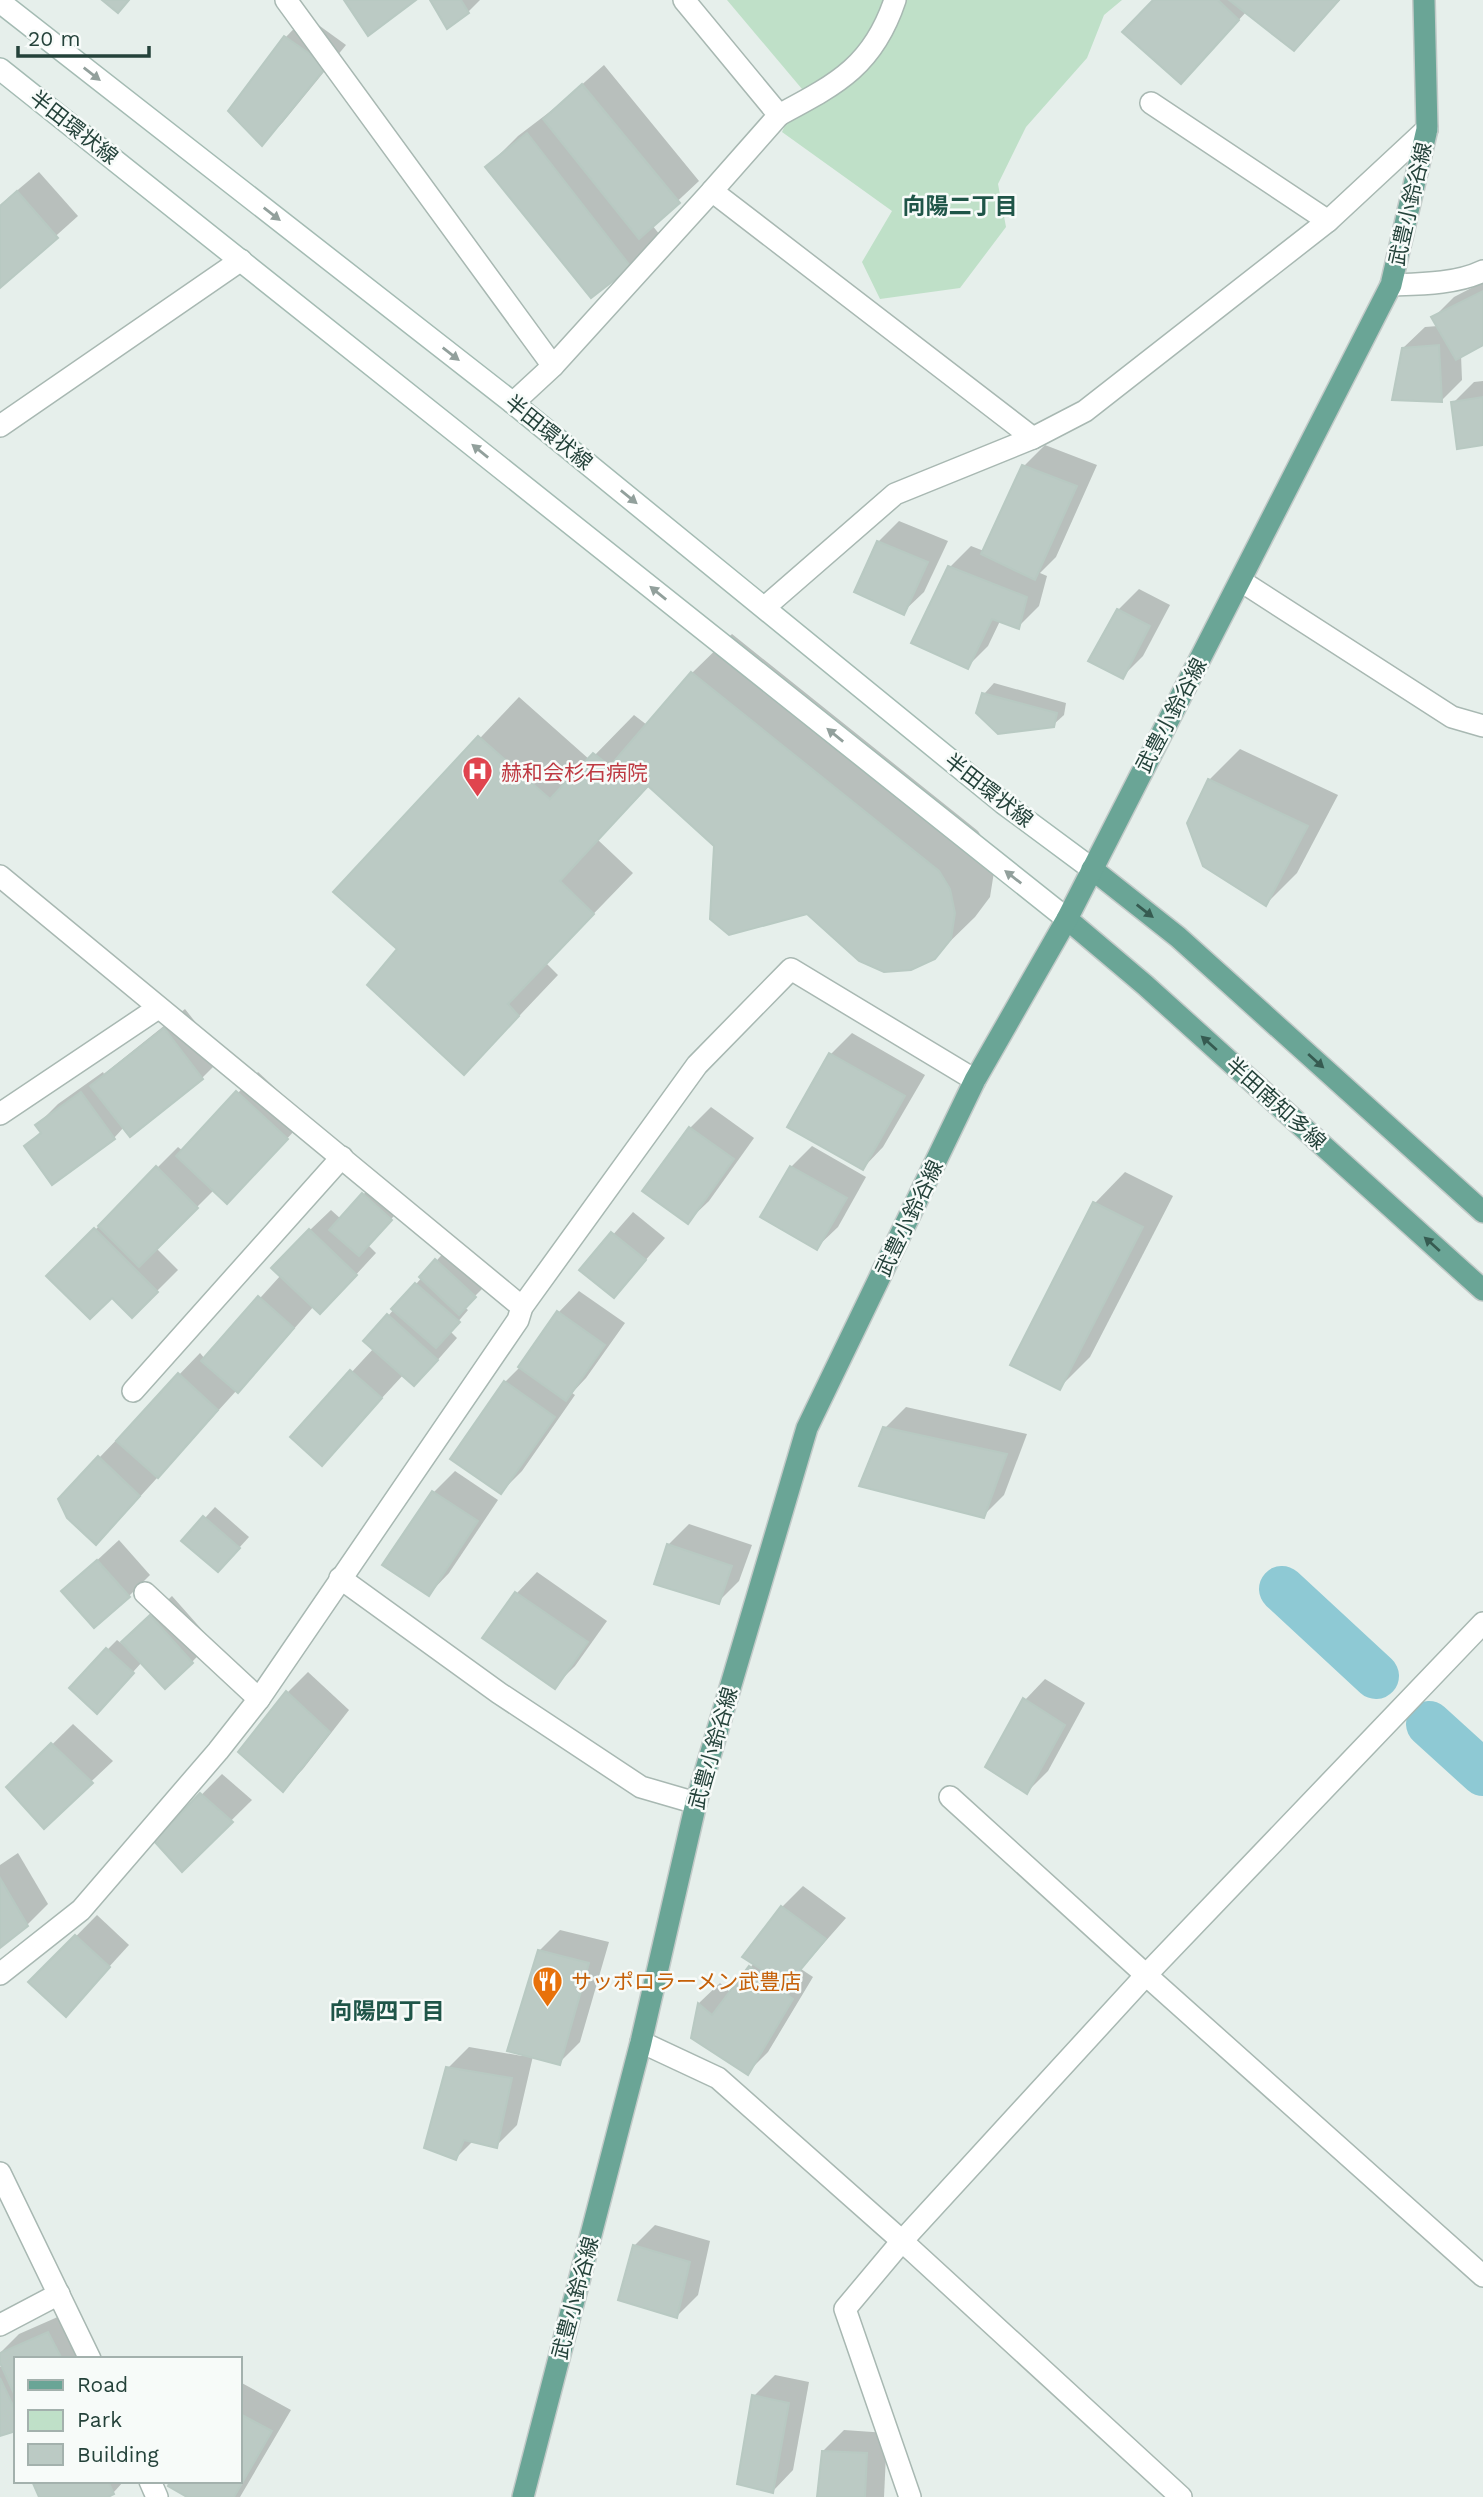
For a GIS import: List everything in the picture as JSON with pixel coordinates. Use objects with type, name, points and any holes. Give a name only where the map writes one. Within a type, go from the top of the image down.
[{"type":"main road","name":"武豊小鈴谷線","points":[[523,2497],[641,2042],[696,1803],[807,1428],[975,1080],[1067,919],[1391,285],[1427,129],[1424,0]]},
{"type":"main road","points":[[1092,869],[1178,937],[1483,1212]]},
{"type":"main road","name":"半田南知多線","points":[[1067,919],[1145,985],[1483,1290]]},
{"type":"street","points":[[286,0],[553,366]]},
{"type":"street","points":[[684,0],[779,116]]},
{"type":"street","points":[[513,403],[553,366],[779,116],[834,86],[860,63],[881,34],[895,0]]},
{"type":"street","name":"半田環状線","points":[[0,2],[513,403],[1003,803],[1092,869]]},
{"type":"street","name":"半田環状線","points":[[0,69],[1067,919]]},
{"type":"street","points":[[1151,103],[1328,221]]},
{"type":"street","points":[[765,607],[895,494],[1033,438],[1085,411],[1328,221],[1427,129]]},
{"type":"street","points":[[712,191],[1033,438]]},
{"type":"street","points":[[0,426],[241,260]]},
{"type":"street","points":[[1391,285],[1426,284],[1483,271]]},
{"type":"street","points":[[1241,581],[1452,717],[1483,726]]},
{"type":"street","points":[[0,876],[522,1307]]},
{"type":"street","points":[[0,1974],[80,1910],[218,1751],[259,1699],[518,1320],[522,1307],[697,1065],[791,969],[975,1080]]},
{"type":"street","points":[[0,1114],[158,1007]]},
{"type":"street","points":[[133,1391],[342,1157]]},
{"type":"street","points":[[340,1578],[499,1693],[641,1787],[696,1803]]},
{"type":"street","points":[[145,1593],[259,1699]]},
{"type":"street","points":[[910,2497],[845,2308],[902,2241],[1146,1975],[1483,1623]]},
{"type":"street","points":[[950,1797],[1483,2276]]},
{"type":"street","points":[[641,2042],[718,2078],[902,2241],[1181,2497]]},
{"type":"street","points":[[0,2173],[89,2357]]},
{"type":"street","points":[[0,2325],[59,2294]]},
{"type":"green space","points":[[727,0],[1122,0],[1104,15],[1087,58],[1026,127],[998,184],[1006,227],[960,288],[880,299],[862,262],[892,211],[782,132],[802,89]]},
{"type":"building","points":[[102,0],[129,0],[118,13]]},
{"type":"building","points":[[344,0],[416,0],[368,36]]},
{"type":"building","points":[[430,0],[461,0],[469,13],[447,29]]},
{"type":"building","points":[[1153,0],[1218,0],[1239,20],[1181,84],[1122,32]]},
{"type":"building","points":[[1229,0],[1339,0],[1294,51]]},
{"type":"building","points":[[284,36],[327,66],[262,146],[228,111]]},
{"type":"building","points":[[582,84],[680,203],[639,239],[543,119]]},
{"type":"building","points":[[527,133],[631,267],[591,298],[485,167]]},
{"type":"building","points":[[17,191],[58,238],[0,288],[0,206]]},
{"type":"building","points":[[1483,291],[1483,345],[1456,360],[1431,317]]},
{"type":"building","points":[[1439,345],[1442,402],[1392,400],[1402,348]]},
{"type":"building","points":[[1483,397],[1483,445],[1457,449],[1451,402]]},
{"type":"building","points":[[1022,465],[1077,486],[1035,580],[981,554]]},
{"type":"building","points":[[877,541],[928,562],[904,615],[854,592]]},
{"type":"building","points":[[948,566],[1027,597],[1019,629],[992,619],[968,669],[911,643]]},
{"type":"building","points":[[1117,609],[1150,626],[1123,679],[1088,661]]},
{"type":"building","points":[[691,672],[939,871],[950,889],[955,913],[951,939],[935,959],[911,970],[884,972],[859,961],[807,914],[729,935],[710,919],[714,846],[648,786],[560,881],[594,914],[508,1004],[519,1016],[464,1075],[367,985],[397,949],[333,892],[478,736],[550,799],[593,753],[610,766]]},
{"type":"building","points":[[982,693],[1057,713],[1054,727],[998,734],[976,713]]},
{"type":"building","points":[[1208,779],[1308,826],[1266,906],[1203,866],[1187,823]]},
{"type":"building","points":[[164,1028],[203,1079],[130,1137],[90,1086]]},
{"type":"building","points":[[829,1053],[905,1096],[863,1170],[787,1127]]},
{"type":"building","points":[[236,1091],[288,1139],[227,1204],[176,1156]]},
{"type":"building","points":[[81,1092],[115,1139],[52,1185],[24,1146],[41,1133],[35,1125]]},
{"type":"building","points":[[689,1127],[734,1159],[688,1224],[642,1191]]},
{"type":"building","points":[[156,1166],[198,1208],[139,1267],[98,1226]]},
{"type":"building","points":[[790,1166],[847,1198],[817,1250],[760,1217]]},
{"type":"building","points":[[362,1193],[392,1220],[359,1256],[329,1230]]},
{"type":"building","points":[[1093,1202],[1143,1227],[1060,1390],[1010,1365]]},
{"type":"building","points":[[94,1228],[158,1292],[132,1318],[112,1298],[90,1319],[46,1276]]},
{"type":"building","points":[[309,1229],[357,1275],[320,1314],[271,1268]]},
{"type":"building","points":[[611,1232],[646,1260],[614,1298],[579,1270]]},
{"type":"building","points":[[435,1259],[476,1297],[459,1315],[419,1277]]},
{"type":"building","points":[[415,1283],[460,1322],[436,1348],[391,1309]]},
{"type":"building","points":[[258,1296],[294,1328],[238,1393],[201,1361]]},
{"type":"building","points":[[557,1311],[605,1345],[566,1401],[518,1367]]},
{"type":"building","points":[[387,1314],[438,1360],[414,1386],[363,1341]]},
{"type":"building","points":[[350,1370],[382,1398],[322,1466],[290,1437]]},
{"type":"building","points":[[178,1373],[218,1410],[158,1478],[116,1441]]},
{"type":"building","points":[[504,1381],[555,1417],[501,1494],[450,1459]]},
{"type":"building","points":[[883,1427],[1007,1454],[984,1518],[859,1486]]},
{"type":"building","points":[[98,1456],[140,1496],[96,1545],[67,1518],[58,1499]]},
{"type":"building","points":[[432,1491],[478,1521],[429,1596],[382,1565]]},
{"type":"building","points":[[203,1516],[240,1548],[218,1572],[181,1541]]},
{"type":"building","points":[[667,1544],[732,1566],[719,1604],[654,1584]]},
{"type":"building","points":[[97,1560],[130,1597],[94,1628],[61,1591]]},
{"type":"building","points":[[515,1592],[588,1642],[555,1689],[482,1638]]},
{"type":"building","points":[[150,1615],[193,1663],[165,1689],[121,1642]]},
{"type":"building","points":[[106,1648],[134,1673],[97,1714],[69,1688]]},
{"type":"building","points":[[286,1691],[330,1732],[283,1792],[238,1752]]},
{"type":"building","points":[[1023,1698],[1065,1725],[1027,1794],[985,1767]]},
{"type":"building","points":[[51,1743],[93,1783],[44,1829],[6,1787]]},
{"type":"building","points":[[200,1793],[233,1822],[182,1872],[154,1841]]},
{"type":"building","points":[[0,1878],[28,1926],[0,1948]]},
{"type":"building","points":[[781,1906],[826,1939],[787,1986],[742,1957]]},
{"type":"building","points":[[75,1935],[110,1967],[66,2017],[28,1982]]},
{"type":"building","points":[[538,1950],[589,1963],[560,2065],[507,2051]]},
{"type":"building","points":[[749,1966],[793,1999],[748,2075],[691,2038],[698,2003],[712,2015]]},
{"type":"building","points":[[446,2067],[512,2078],[497,2148],[464,2140],[456,2160],[424,2148]]},
{"type":"building","points":[[633,2245],[690,2262],[677,2318],[618,2300]]},
{"type":"building","points":[[48,2332],[61,2357],[14,2357],[14,2394],[0,2363],[0,2353]]},
{"type":"building","points":[[0,2378],[14,2408],[14,2432],[0,2436]]},
{"type":"building","points":[[752,2395],[789,2403],[773,2493],[737,2484]]},
{"type":"building","points":[[242,2415],[272,2431],[234,2497],[187,2497],[168,2486],[169,2483],[242,2483]]},
{"type":"building","points":[[822,2451],[867,2453],[865,2497],[817,2497]]},
{"type":"building","points":[[33,2483],[109,2483],[114,2494],[108,2497],[39,2497]]},
{"type":"waterway","points":[[1282,1589],[1376,1676]]},
{"type":"waterway","points":[[1429,1724],[1483,1773]]},
{"type":"place","name":"赫和会杉石病院","points":[[478,799]]},
{"type":"place","name":"サッポロラーメン武豊店","points":[[548,2008]]},
{"type":"district","name":"向陽二丁目","points":[[960,206]]},
{"type":"district","name":"向陽四丁目","points":[[387,2011]]}]
